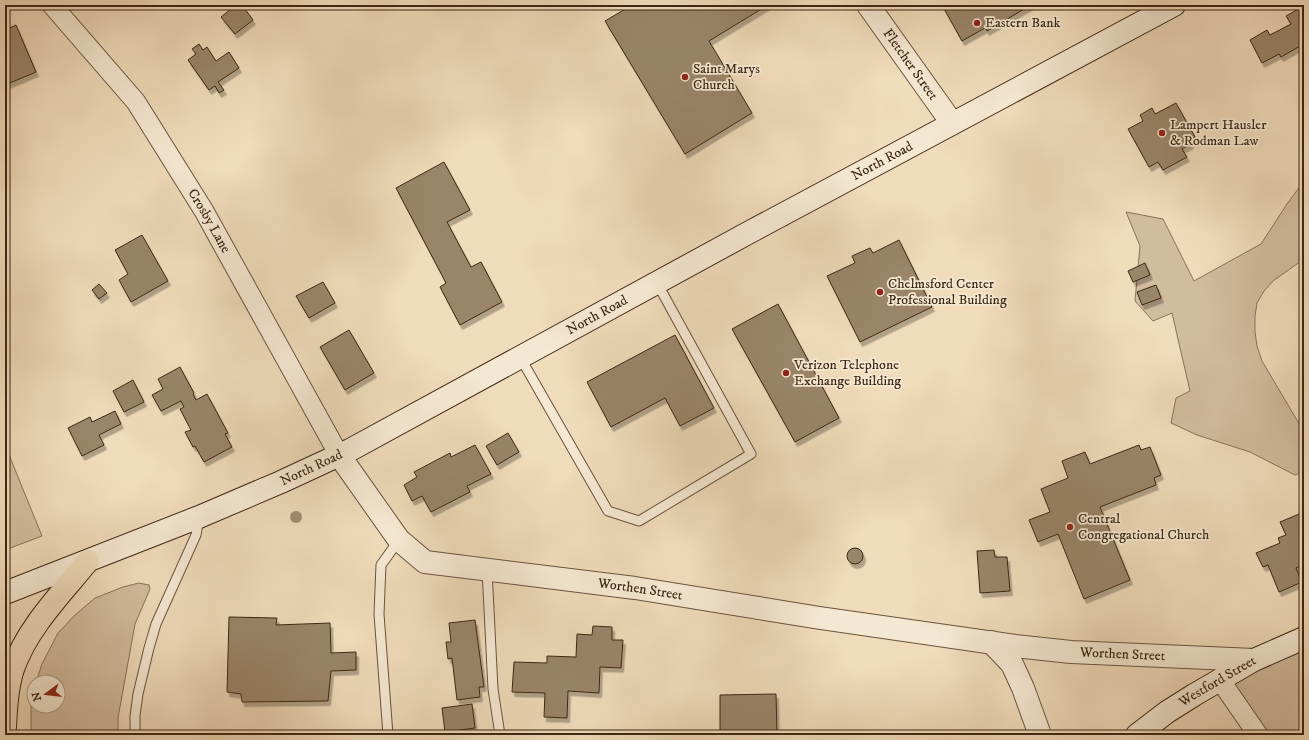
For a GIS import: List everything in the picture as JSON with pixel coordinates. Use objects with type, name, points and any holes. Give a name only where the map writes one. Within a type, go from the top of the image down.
[{"type":"highway","points":[[5,727],[9,685],[19,654],[47,611],[88,561]]},
{"type":"main road","name":"Fletcher Street","points":[[868,5],[952,123]]},
{"type":"main road","name":"North Road","points":[[5,593],[199,517],[339,455],[952,123],[1174,5]]},
{"type":"main road","name":"Worthen Street","points":[[339,455],[399,540],[425,562],[635,588],[820,618],[1071,652],[1254,660]]},
{"type":"main road","name":"Westford Street","points":[[1137,735],[1167,712],[1254,660],[1304,638]]},
{"type":"main road","points":[[991,642],[1012,664],[1023,688],[1040,735]]},
{"type":"street","name":"Crosby Lane","points":[[52,5],[136,102],[204,211],[339,455]]},
{"type":"street","points":[[1220,680],[1258,735]]},
{"type":"lane","points":[[520,357],[608,512],[639,521],[751,454],[657,283]]},
{"type":"lane","points":[[135,735],[135,716],[138,694],[156,624],[196,535],[199,517]]},
{"type":"lane","points":[[388,735],[379,614],[381,565],[399,540]]},
{"type":"lane","points":[[487,570],[493,690],[500,735]]},
{"type":"shaded area","points":[[1304,181],[1304,259],[1273,281],[1264,291],[1257,303],[1255,316],[1257,346],[1262,361],[1304,432],[1304,472],[1295,475],[1250,452],[1197,435],[1171,423],[1176,398],[1190,391],[1172,313],[1153,321],[1135,301],[1140,246],[1126,212],[1163,219],[1194,281],[1261,244]]},
{"type":"shaded area","points":[[5,445],[42,536],[5,550]]},
{"type":"shaded area","points":[[139,583],[149,585],[150,589],[135,624],[118,718],[118,735],[31,735],[31,714],[66,714],[66,674],[39,674],[42,664],[58,633],[75,615],[95,598],[123,587]]},
{"type":"shaded area","points":[[1304,638],[1304,735],[1258,735],[1220,680]]},
{"type":"building","points":[[236,5],[242,5],[253,20],[235,34],[221,17]]},
{"type":"building","name":"Saint Marys Church","points":[[632,5],[768,5],[709,41],[752,113],[685,154],[605,21]]},
{"type":"building","name":"Eastern Bank","points":[[942,5],[1031,5],[987,31],[985,28],[962,41]]},
{"type":"building","points":[[1304,6],[1304,48],[1302,45],[1281,57],[1279,54],[1262,63],[1250,40],[1267,30],[1270,35],[1291,24],[1286,16]]},
{"type":"building","points":[[16,25],[36,72],[5,85],[5,30]]},
{"type":"building","points":[[199,44],[203,50],[207,47],[216,61],[229,52],[239,68],[218,82],[224,90],[219,93],[215,86],[209,90],[188,60],[196,54],[192,49]]},
{"type":"building","name":"Lampert Hausler & Rodman Law","points":[[1176,103],[1195,137],[1189,140],[1191,144],[1182,149],[1187,157],[1163,170],[1158,162],[1149,167],[1128,129],[1143,121],[1140,115],[1152,108],[1155,114]]},
{"type":"building","points":[[444,162],[470,210],[447,222],[471,267],[481,262],[502,302],[460,325],[440,287],[446,283],[396,188]]},
{"type":"building","points":[[142,235],[168,281],[131,302],[119,280],[128,274],[115,250]]},
{"type":"building","name":"Chelmsford Center Professional Building","points":[[899,240],[932,307],[860,342],[827,276],[855,263],[852,256],[870,248],[873,253]]},
{"type":"building","points":[[1145,263],[1150,275],[1133,282],[1128,271]]},
{"type":"building","points":[[323,282],[335,303],[309,318],[296,296]]},
{"type":"building","points":[[99,284],[107,293],[99,299],[92,290]]},
{"type":"building","points":[[1156,285],[1161,298],[1142,305],[1137,292]]},
{"type":"building","name":"Verizon Telephone Exchange Building","points":[[778,304],[839,418],[795,442],[732,329]]},
{"type":"building","points":[[349,330],[374,373],[345,390],[320,347]]},
{"type":"building","points":[[675,335],[714,408],[680,426],[665,398],[611,427],[587,382]]},
{"type":"building","points":[[180,367],[194,393],[193,394],[196,400],[207,394],[228,433],[225,434],[232,447],[204,462],[195,446],[193,447],[185,432],[191,430],[180,409],[184,407],[181,401],[161,411],[152,395],[163,389],[158,379]]},
{"type":"building","points":[[133,380],[144,402],[124,412],[113,391]]},
{"type":"building","points":[[115,411],[121,424],[99,435],[104,445],[82,456],[68,428],[90,417],[92,422]]},
{"type":"building","points":[[508,433],[519,452],[497,465],[486,446]]},
{"type":"building","points":[[475,445],[491,474],[467,486],[470,492],[431,512],[422,496],[412,501],[404,485],[417,477],[414,472],[450,453],[451,457]]},
{"type":"building","name":"Central Congregational Church","points":[[1139,445],[1141,450],[1150,447],[1161,475],[1154,478],[1156,485],[1100,507],[1130,580],[1084,599],[1058,534],[1038,542],[1029,520],[1050,512],[1041,489],[1068,478],[1062,461],[1085,452],[1090,464]]},
{"type":"building","points":[[1304,512],[1304,564],[1296,568],[1302,582],[1279,592],[1268,565],[1263,567],[1256,553],[1280,543],[1278,538],[1286,535],[1280,522]]},
{"type":"building","points":[[855,548],[861,550],[863,556],[861,562],[855,564],[849,562],[847,556],[849,550]]},
{"type":"building","points":[[994,550],[995,557],[1007,557],[1010,591],[980,593],[977,551]]},
{"type":"building","points":[[229,617],[277,618],[276,625],[330,623],[331,653],[356,652],[356,670],[331,671],[328,701],[242,702],[241,694],[227,692]]},
{"type":"building","points":[[475,620],[484,687],[479,687],[480,697],[457,700],[452,658],[448,659],[446,642],[451,642],[449,623]]},
{"type":"building","points":[[593,626],[612,627],[612,640],[623,640],[621,668],[600,667],[599,693],[568,691],[567,718],[544,717],[545,693],[512,692],[514,662],[547,663],[547,656],[576,657],[577,634],[592,635]]},
{"type":"building","points":[[776,694],[777,735],[720,735],[720,695]]},
{"type":"building","points":[[472,704],[475,728],[445,732],[442,708]]},
{"type":"place","name":"Eastern Bank","points":[[977,23]]},
{"type":"place","name":"Saint Marys Church","points":[[685,77]]},
{"type":"place","name":"Lampert Hausler & Rodman Law","points":[[1162,133]]},
{"type":"place","name":"Chelmsford Center Professional Building","points":[[880,292]]},
{"type":"place","name":"Verizon Telephone Exchange Building","points":[[786,373]]},
{"type":"place","name":"Central Congregational Church","points":[[1070,527]]}]
